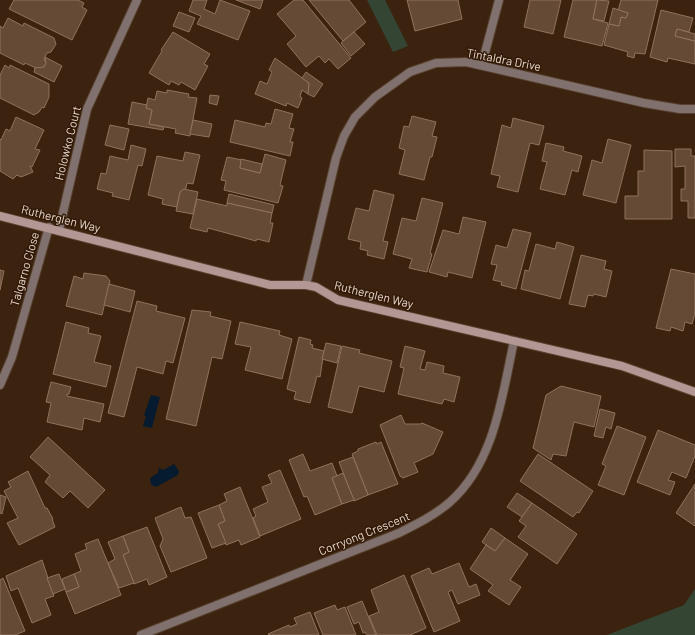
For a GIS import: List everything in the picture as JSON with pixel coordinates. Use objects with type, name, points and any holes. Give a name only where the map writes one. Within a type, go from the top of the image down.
[{"type":"street","name":"Holowko Court","points":[[59,230],[87,109],[138,0]]},
{"type":"street","points":[[482,64],[499,0]]},
{"type":"street","name":"Tintaldra Drive","points":[[306,285],[336,158],[344,136],[356,117],[375,96],[387,86],[423,67],[450,62],[482,64],[644,102],[680,109],[695,109]]},
{"type":"street","name":"Rutherglen Way","points":[[0,216],[49,227],[270,285],[306,285],[316,287],[338,300],[622,366],[695,392]]},
{"type":"street","name":"Talgarno Close","points":[[0,385],[12,357],[49,227]]},
{"type":"street","name":"Corryong Crescent","points":[[141,635],[399,533],[446,505],[464,487],[475,472],[489,443],[514,341]]},
{"type":"green space","points":[[367,0],[385,0],[408,46],[393,52]]},
{"type":"green space","points":[[695,589],[695,635],[607,635],[684,605]]},
{"type":"water","points":[[151,395],[160,397],[152,428],[143,426],[146,416],[144,415]]},
{"type":"water","points":[[174,464],[179,471],[178,475],[156,487],[151,485],[150,478],[158,473],[159,468],[163,470]]},
{"type":"building","points":[[14,0],[78,0],[84,3],[82,7],[87,10],[72,40],[9,9]]},
{"type":"building","points":[[193,0],[207,0],[204,9],[215,14],[220,0],[250,11],[238,40],[197,24],[201,16],[189,11]]},
{"type":"building","points":[[236,0],[263,0],[260,9]]},
{"type":"building","points":[[294,0],[303,0],[351,58],[338,69],[329,59],[325,63],[319,56],[306,67],[287,44],[296,36],[277,14]]},
{"type":"building","points":[[309,0],[349,0],[366,22],[343,41]]},
{"type":"building","points":[[407,0],[458,0],[462,19],[415,31]]},
{"type":"building","points":[[530,0],[561,0],[553,34],[524,27]]},
{"type":"building","points":[[573,0],[597,0],[593,19],[608,23],[602,46],[564,37]]},
{"type":"building","points":[[597,0],[609,1],[604,21],[593,19]]},
{"type":"building","points":[[621,0],[658,0],[645,54],[635,53],[634,58],[627,56],[628,52],[604,45],[609,24],[619,26],[621,17],[626,18],[628,13],[618,11]]},
{"type":"building","points":[[613,8],[628,13],[626,18],[621,17],[619,26],[609,24]]},
{"type":"building","points":[[661,10],[693,18],[689,32],[677,29],[675,36],[695,41],[695,64],[668,58],[667,62],[650,57]]},
{"type":"building","points":[[179,12],[195,18],[189,32],[173,26]]},
{"type":"building","points":[[8,18],[23,26],[24,23],[54,38],[56,44],[51,52],[47,53],[44,59],[46,63],[44,67],[38,69],[25,63],[24,65],[0,53],[0,26],[3,28]]},
{"type":"building","points":[[677,29],[695,34],[695,41],[675,36]]},
{"type":"building","points":[[173,32],[210,54],[204,64],[208,66],[195,90],[181,82],[179,85],[171,81],[169,85],[149,73],[162,51],[161,50]]},
{"type":"building","points":[[354,32],[365,44],[351,56],[341,43]]},
{"type":"building","points":[[45,57],[62,66],[54,82],[34,72],[35,68],[44,67],[46,63]]},
{"type":"building","points":[[275,58],[309,83],[308,94],[302,90],[300,96],[302,98],[298,108],[287,103],[286,106],[255,94],[260,81],[267,84],[272,72],[269,70]]},
{"type":"building","points":[[5,65],[9,68],[10,65],[49,84],[49,97],[44,108],[42,107],[39,112],[34,115],[0,98],[0,75]]},
{"type":"building","points":[[306,72],[323,84],[314,97],[308,94],[309,83],[302,78]]},
{"type":"building","points":[[167,90],[189,94],[188,97],[197,98],[190,136],[175,133],[176,129],[149,124],[152,110],[146,108],[148,98],[155,100],[157,91],[167,93]]},
{"type":"building","points":[[210,95],[219,96],[217,105],[209,103]]},
{"type":"building","points":[[132,102],[147,105],[146,108],[152,110],[149,124],[164,127],[163,130],[128,124]]},
{"type":"building","points":[[275,109],[293,114],[289,128],[294,129],[290,142],[293,142],[290,156],[230,142],[235,120],[265,127],[266,123],[271,124]]},
{"type":"building","points":[[412,116],[436,122],[432,136],[437,137],[424,180],[399,174],[405,150],[399,148],[404,126],[409,127]]},
{"type":"building","points":[[16,117],[44,130],[35,149],[40,150],[32,167],[30,166],[33,172],[21,177],[17,175],[13,179],[0,171],[0,139],[1,140],[6,129],[10,131]]},
{"type":"building","points":[[513,118],[544,126],[539,145],[530,143],[518,192],[497,187],[500,176],[491,174],[502,125],[511,128]]},
{"type":"building","points":[[193,120],[212,124],[209,137],[190,134]]},
{"type":"building","points":[[110,125],[129,129],[124,150],[105,145]]},
{"type":"building","points":[[608,139],[631,145],[616,203],[583,195],[592,160],[602,163]]},
{"type":"building","points":[[546,143],[564,147],[563,151],[582,156],[578,172],[572,170],[565,195],[540,189],[547,162],[542,161]]},
{"type":"building","points":[[131,145],[146,149],[142,166],[138,165],[129,200],[112,196],[113,193],[97,189],[101,173],[106,174],[110,156],[128,160]]},
{"type":"building","points":[[675,149],[691,149],[691,156],[695,156],[695,218],[688,218],[688,201],[681,201],[681,189],[685,189],[685,166],[675,167]]},
{"type":"building","points":[[644,150],[672,151],[672,219],[625,219],[625,196],[638,196],[638,171],[644,171]]},
{"type":"building","points":[[185,152],[200,155],[193,184],[187,183],[186,188],[180,192],[177,207],[162,204],[163,199],[148,195],[157,156],[183,161]]},
{"type":"building","points":[[265,154],[286,160],[280,185],[283,186],[278,203],[224,190],[226,181],[221,180],[227,157],[242,160],[240,168],[260,173]]},
{"type":"building","points":[[241,159],[262,164],[260,173],[240,168]]},
{"type":"building","points":[[184,189],[198,192],[193,214],[176,211],[180,192]]},
{"type":"building","points":[[374,190],[394,195],[383,241],[388,242],[384,259],[367,255],[368,251],[360,249],[361,242],[348,239],[356,208],[369,211]]},
{"type":"building","points":[[229,194],[274,205],[272,213],[227,203]]},
{"type":"building","points":[[422,198],[443,203],[430,253],[432,254],[427,272],[409,268],[412,259],[393,254],[402,218],[416,221]]},
{"type":"building","points":[[197,199],[227,206],[227,203],[272,213],[270,223],[273,223],[269,242],[257,239],[256,241],[208,228],[207,232],[190,228]]},
{"type":"building","points":[[463,217],[486,222],[472,278],[448,272],[447,277],[429,272],[443,230],[459,234]]},
{"type":"building","points":[[513,229],[531,233],[516,289],[501,285],[502,282],[493,280],[497,265],[491,264],[496,245],[507,248]]},
{"type":"building","points":[[557,242],[574,247],[560,299],[521,289],[525,270],[529,271],[536,244],[555,249]]},
{"type":"building","points":[[581,255],[606,261],[604,269],[612,271],[606,297],[594,294],[593,296],[588,295],[585,307],[569,304]]},
{"type":"building","points":[[671,269],[695,274],[695,313],[692,324],[685,322],[683,331],[671,327],[670,331],[656,328]]},
{"type":"building","points":[[0,270],[4,271],[0,290]]},
{"type":"building","points":[[84,273],[106,276],[110,281],[102,315],[66,306],[74,276],[83,279]]},
{"type":"building","points":[[109,284],[135,291],[130,312],[104,305]]},
{"type":"building","points":[[137,301],[157,306],[156,311],[185,318],[173,363],[166,361],[163,374],[137,367],[124,417],[108,413]]},
{"type":"building","points":[[192,310],[211,312],[210,316],[231,321],[222,359],[212,357],[196,426],[166,419]]},
{"type":"building","points":[[66,322],[89,328],[88,333],[101,336],[94,362],[111,366],[106,387],[53,374]]},
{"type":"building","points":[[240,322],[280,331],[279,335],[292,339],[282,379],[245,370],[251,347],[235,344]]},
{"type":"building","points":[[299,337],[311,340],[310,344],[313,345],[312,348],[324,351],[320,377],[317,376],[310,403],[294,399],[296,392],[287,389]]},
{"type":"building","points":[[326,343],[341,346],[337,363],[322,359]]},
{"type":"building","points":[[342,346],[360,350],[359,353],[392,361],[384,392],[359,386],[352,413],[328,407]]},
{"type":"building","points":[[405,346],[425,351],[420,369],[425,370],[427,362],[444,366],[443,373],[460,377],[454,402],[444,399],[442,404],[398,394],[404,368],[400,367]]},
{"type":"building","points":[[51,382],[71,387],[67,396],[104,404],[100,422],[84,418],[82,430],[47,422],[51,403],[46,402]]},
{"type":"building","points":[[561,386],[601,396],[594,427],[574,422],[566,456],[553,454],[551,460],[533,448],[546,395]]},
{"type":"building","points":[[600,409],[615,413],[611,429],[606,427],[603,438],[594,436]]},
{"type":"building","points":[[401,415],[405,424],[422,423],[443,432],[433,454],[414,463],[418,472],[403,478],[400,476],[380,425]]},
{"type":"building","points":[[617,426],[646,437],[624,495],[598,485],[606,466],[602,464]]},
{"type":"building","points":[[658,430],[695,445],[695,456],[686,478],[672,472],[668,480],[675,482],[670,495],[637,482]]},
{"type":"building","points":[[48,437],[105,490],[88,508],[70,491],[63,498],[45,482],[50,475],[30,457]]},
{"type":"building","points":[[376,442],[377,444],[381,442],[398,484],[368,495],[352,454],[358,451],[358,449]]},
{"type":"building","points":[[303,454],[310,471],[332,463],[337,476],[332,478],[342,504],[315,515],[307,496],[304,497],[289,460]]},
{"type":"building","points":[[538,454],[593,491],[579,513],[577,512],[573,517],[520,481]]},
{"type":"building","points":[[353,457],[368,495],[354,501],[339,462]]},
{"type":"building","points":[[280,470],[301,519],[260,536],[253,518],[256,516],[253,509],[268,502],[262,487],[272,483],[268,475]]},
{"type":"building","points":[[28,471],[45,508],[47,508],[53,519],[55,527],[19,545],[7,523],[18,518],[4,491],[11,487],[8,482]]},
{"type":"building","points":[[343,473],[354,500],[342,504],[332,478]]},
{"type":"building","points":[[695,484],[695,526],[676,513]]},
{"type":"building","points":[[240,487],[260,537],[241,545],[239,540],[226,545],[218,524],[225,521],[219,505],[227,501],[224,494]]},
{"type":"building","points":[[517,493],[532,503],[522,517],[507,507]]},
{"type":"building","points":[[0,495],[6,497],[2,514],[0,513]]},
{"type":"building","points":[[532,503],[577,534],[557,564],[518,537],[526,526],[519,521]]},
{"type":"building","points":[[219,505],[225,521],[218,524],[226,543],[212,548],[198,513]]},
{"type":"building","points":[[181,507],[185,518],[191,517],[207,558],[171,572],[160,546],[163,539],[155,518]]},
{"type":"building","points":[[147,527],[167,577],[149,585],[147,579],[134,584],[123,555],[129,552],[123,536]]},
{"type":"building","points":[[491,528],[505,538],[495,551],[482,542]]},
{"type":"building","points":[[123,536],[129,552],[123,555],[134,583],[119,588],[108,563],[115,559],[108,542]]},
{"type":"building","points":[[505,538],[528,554],[510,580],[521,587],[509,605],[488,591],[493,585],[470,569],[486,545],[495,551]]},
{"type":"building","points":[[98,539],[121,595],[75,614],[66,592],[79,587],[74,574],[81,571],[75,554],[87,549],[85,544]]},
{"type":"building","points":[[42,560],[54,596],[45,599],[51,615],[32,623],[18,588],[11,591],[6,576]]},
{"type":"building","points":[[459,563],[469,587],[476,584],[480,595],[458,604],[452,590],[448,592],[460,621],[434,632],[411,576],[429,568],[432,574]]},
{"type":"building","points":[[59,574],[65,589],[53,594],[47,578]]},
{"type":"building","points":[[74,574],[79,587],[66,592],[62,579]]},
{"type":"building","points":[[404,575],[426,628],[410,635],[377,635],[369,616],[379,612],[371,590]]},
{"type":"building","points":[[3,578],[25,631],[15,635],[0,635],[0,580]]},
{"type":"building","points":[[362,601],[376,635],[367,635],[365,632],[363,633],[359,622],[354,624],[347,607]]},
{"type":"building","points":[[335,605],[337,610],[345,607],[356,635],[323,635],[314,613]]},
{"type":"building","points":[[310,612],[319,635],[268,634],[289,625],[290,627],[297,624],[294,618]]}]
